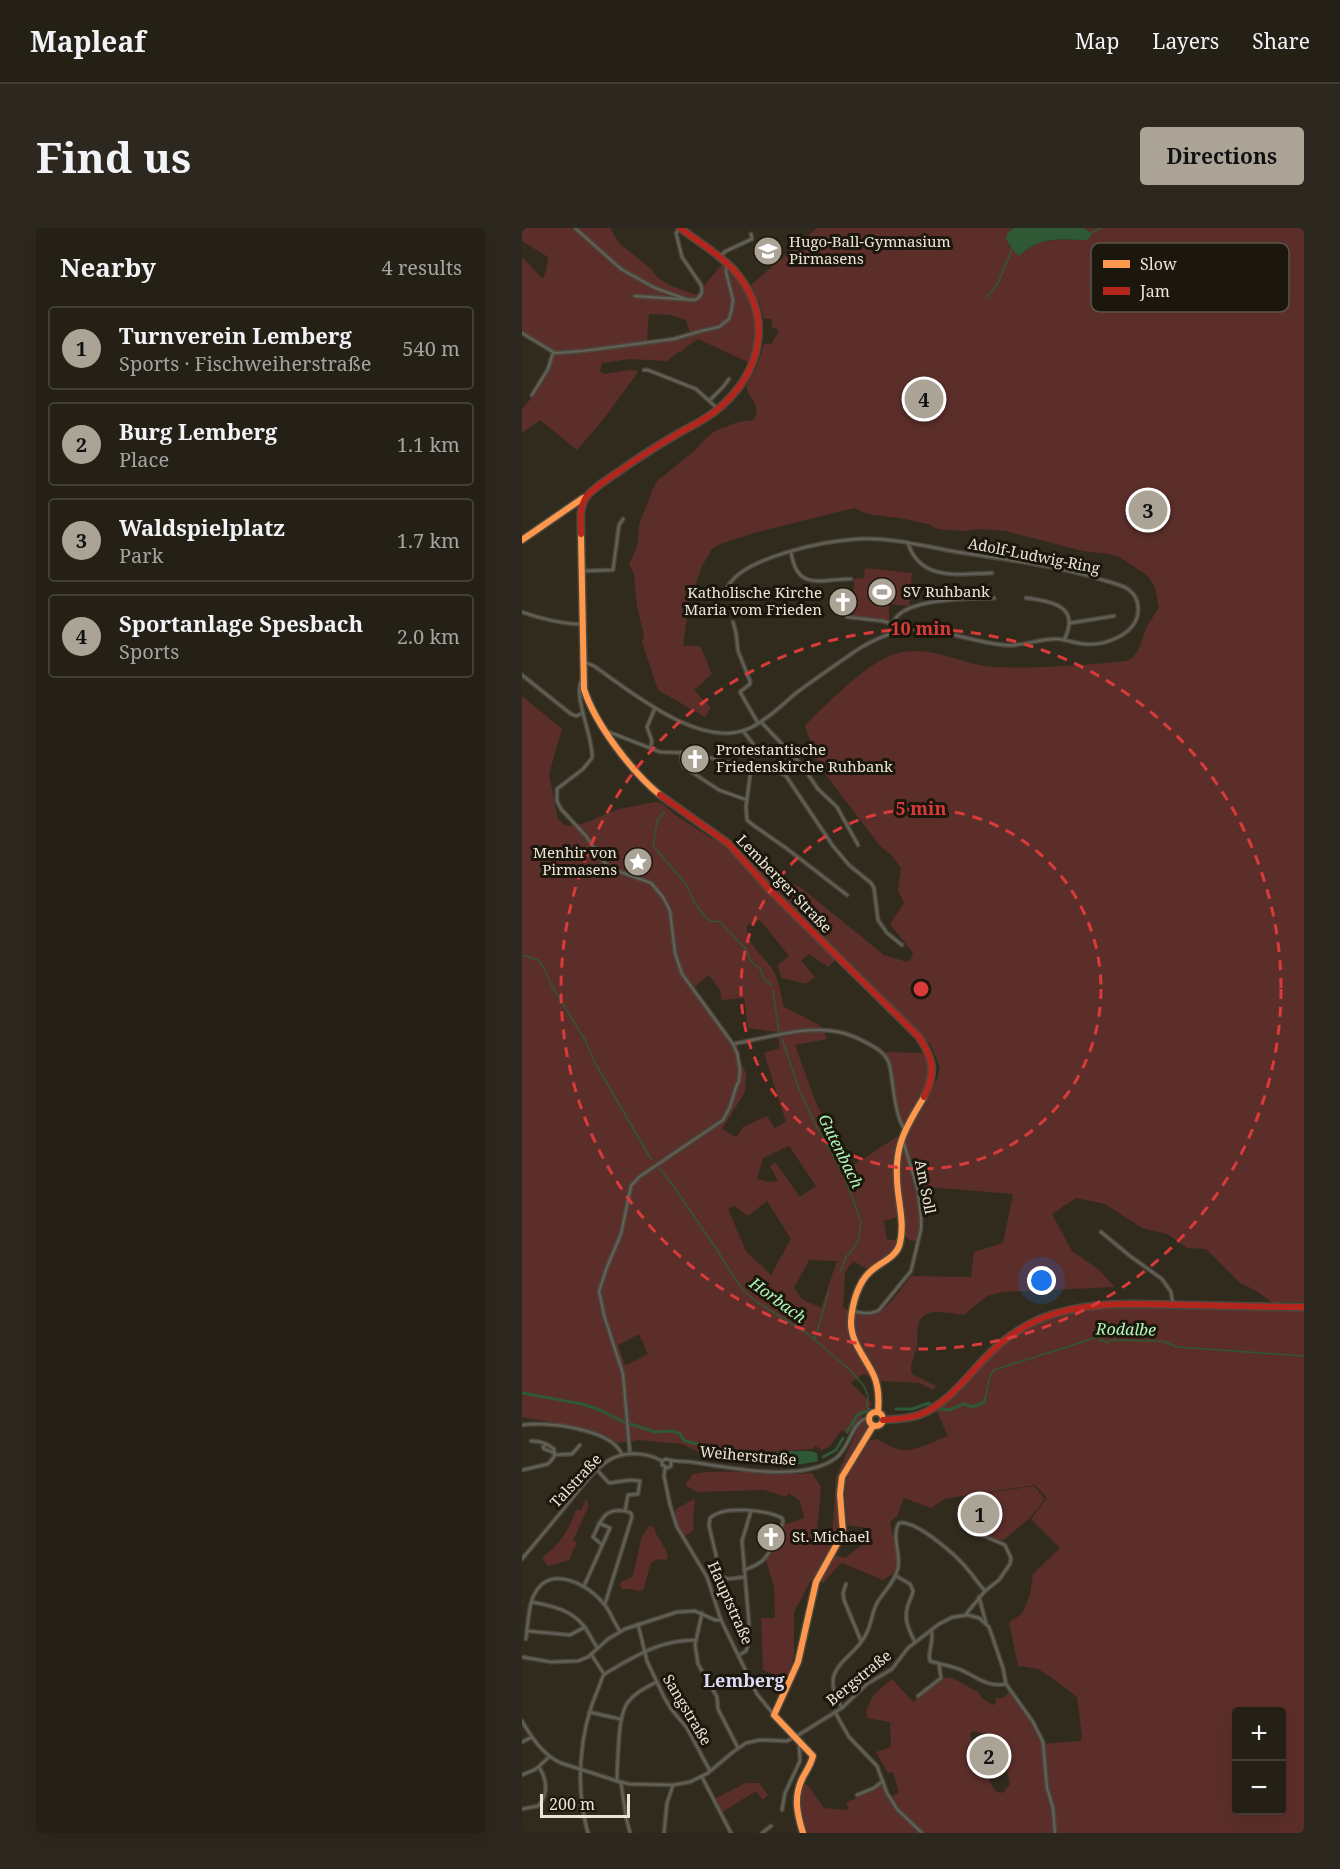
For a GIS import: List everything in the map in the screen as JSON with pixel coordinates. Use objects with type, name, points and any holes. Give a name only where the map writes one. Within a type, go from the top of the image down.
[{"type":"main road","name":"Lemberger Straße","points":[[680,228],[720,256],[742,281],[753,298],[759,319],[760,334],[757,351],[746,378],[718,409],[656,446],[586,496],[582,504],[584,679],[587,699],[604,730],[648,785],[675,807],[729,844],[768,888],[919,1037],[930,1051],[934,1068],[931,1082],[905,1129]]},
{"type":"main road","points":[[522,540],[586,496]]},
{"type":"main road","points":[[574,504],[582,504]]},
{"type":"main road","points":[[883,1420],[878,1412],[876,1379],[851,1333],[850,1324],[852,1311],[865,1276],[892,1257],[900,1245],[897,1159],[905,1129]]},
{"type":"main road","points":[[883,1420],[910,1418],[930,1410],[952,1392],[997,1346],[1023,1327],[1076,1308],[1173,1305],[1304,1307]]},
{"type":"main road","points":[[878,1412],[872,1414],[869,1418],[870,1422],[879,1426],[883,1420]]},
{"type":"main road","points":[[774,1715],[798,1662],[816,1582],[843,1533],[840,1494],[842,1477],[873,1425]]},
{"type":"main road","name":"Hauptstraße","points":[[774,1715],[798,1739]]},
{"type":"main road","points":[[798,1739],[813,1756],[812,1763],[799,1785],[796,1798],[795,1809],[803,1833]]},
{"type":"street","points":[[575,228],[621,269],[655,288],[689,300]]},
{"type":"street","points":[[635,296],[689,300],[699,298],[702,290],[697,277],[680,253],[676,233],[680,228]]},
{"type":"street","points":[[720,256],[752,239],[751,234]]},
{"type":"street","points":[[522,333],[553,352],[583,351],[674,339],[724,325],[729,319],[733,300],[726,272],[727,263]]},
{"type":"street","points":[[532,395],[548,369],[553,352]]},
{"type":"street","points":[[644,370],[690,386],[710,399],[718,409]]},
{"type":"street","points":[[710,399],[729,379]]},
{"type":"street","points":[[582,571],[613,570],[619,525],[623,519]]},
{"type":"street","name":"Adolf-Ludwig-Ring","points":[[727,588],[734,579],[766,559],[856,539],[879,539],[1065,570],[1123,586],[1135,596],[1138,607],[1136,621],[1121,635],[1096,644],[1050,639],[1006,645],[983,643],[937,631],[910,630],[894,633],[856,651],[760,722],[743,731]]},
{"type":"street","points":[[908,543],[919,562],[930,570],[950,574],[992,573]]},
{"type":"street","points":[[790,552],[794,568],[803,578],[822,582],[851,579]]},
{"type":"street","points":[[894,633],[893,624],[903,611],[916,605],[994,598]]},
{"type":"street","points":[[1026,598],[1056,604],[1066,612],[1070,629],[1064,640]]},
{"type":"street","points":[[522,612],[583,624]]},
{"type":"street","points":[[1070,623],[1114,616]]},
{"type":"street","points":[[847,617],[893,624]]},
{"type":"street","points":[[733,622],[738,651],[750,683],[740,693],[760,722],[801,764],[818,789],[837,807],[858,845]]},
{"type":"street","points":[[584,662],[594,666],[655,708],[684,722],[709,731],[729,734],[743,731],[754,744],[746,817],[751,824],[847,895]]},
{"type":"street","points":[[522,675],[571,714],[576,716],[583,713]]},
{"type":"street","points":[[584,679],[579,686],[592,747],[592,758],[583,768],[559,786],[556,792],[558,805],[586,836],[607,865],[646,881],[654,886],[663,897],[670,911],[677,961],[682,974],[733,1044],[739,1061],[740,1079],[720,1123],[667,1157],[639,1177],[631,1186],[621,1234],[599,1291],[601,1306],[623,1374],[630,1454]]},
{"type":"street","points":[[650,748],[652,741],[647,727],[655,708]]},
{"type":"street","points":[[604,730],[663,752],[693,753],[750,768],[781,773],[788,778],[833,846],[853,869],[871,882],[874,888],[878,920],[887,933],[902,945]]},
{"type":"street","points":[[681,752],[684,767],[719,790],[747,800]]},
{"type":"street","points":[[733,1044],[804,1031],[830,1030],[846,1034],[874,1047],[886,1057],[890,1066],[901,1125],[905,1129]]},
{"type":"street","name":"Am Soll","points":[[852,1311],[874,1313],[879,1310],[906,1279],[914,1261],[921,1218],[918,1191],[902,1136]]},
{"type":"street","points":[[1101,1232],[1162,1279],[1171,1292],[1173,1305]]},
{"type":"street","name":"Weiherstraße","points":[[671,1462],[691,1462],[775,1472],[812,1469],[831,1462],[840,1455],[859,1421],[869,1418]]},
{"type":"street","points":[[522,1425],[555,1425],[590,1433],[614,1444],[622,1455]]},
{"type":"street","points":[[531,1441],[541,1441],[547,1444],[554,1449],[555,1454]]},
{"type":"street","points":[[547,1444],[544,1445],[544,1449],[555,1454],[572,1454],[580,1445]]},
{"type":"street","points":[[522,1470],[548,1464],[555,1454]]},
{"type":"street","name":"Talstraße","points":[[522,1559],[597,1470],[612,1459],[630,1454],[651,1455],[662,1461]]},
{"type":"street","points":[[668,1459],[671,1462],[670,1467],[665,1468],[662,1465],[662,1461],[668,1459]]},
{"type":"street","name":"Hauptstraße","points":[[665,1468],[664,1476],[680,1533],[707,1577],[721,1620],[760,1700],[774,1715]]},
{"type":"street","points":[[597,1470],[611,1484],[630,1480],[640,1481],[638,1494],[628,1494],[625,1511]]},
{"type":"street","points":[[602,1545],[593,1537],[606,1514],[616,1510],[631,1513],[605,1604]]},
{"type":"street","points":[[744,1570],[764,1560],[783,1521],[778,1516],[751,1511],[731,1511],[711,1516],[709,1522],[721,1576],[726,1579],[745,1577]]},
{"type":"street","points":[[739,1655],[746,1650],[748,1645],[749,1623],[742,1541],[751,1511]]},
{"type":"street","points":[[961,1521],[964,1528],[1005,1545],[1010,1556],[1010,1564],[1002,1576],[979,1597],[965,1614],[975,1616],[986,1624],[993,1636],[1006,1684],[1033,1722],[1043,1742],[1047,1788],[1053,1808],[1055,1833]]},
{"type":"street","points":[[584,1586],[610,1528],[599,1523]]},
{"type":"street","points":[[842,1708],[833,1689],[834,1674],[868,1630],[877,1603],[895,1576],[899,1556],[896,1531],[899,1523],[906,1523],[933,1538],[961,1562],[985,1591]]},
{"type":"street","points":[[895,1576],[910,1584],[913,1591],[906,1617],[915,1642]]},
{"type":"street","points":[[526,1639],[534,1593],[539,1587],[553,1580],[569,1580],[584,1586],[605,1604],[620,1631]]},
{"type":"street","points":[[846,1584],[843,1593],[844,1600],[861,1641]]},
{"type":"street","points":[[979,1597],[986,1624]]},
{"type":"street","points":[[532,1602],[560,1608],[575,1617],[585,1627],[598,1648]]},
{"type":"street","points":[[522,1657],[539,1661],[582,1660],[620,1631],[677,1612],[702,1613],[715,1620],[721,1620]]},
{"type":"street","points":[[702,1613],[695,1653],[698,1664],[717,1697],[718,1709],[738,1748]]},
{"type":"street","name":"Bergstraße","points":[[798,1739],[842,1708],[865,1686],[895,1666],[906,1650],[931,1630],[945,1620],[965,1614]]},
{"type":"street","name":"Sangstraße","points":[[638,1624],[644,1651],[668,1705],[687,1728],[710,1771]]},
{"type":"street","points":[[527,1631],[567,1636],[574,1635],[585,1627]]},
{"type":"street","points":[[931,1630],[933,1637],[929,1660],[960,1670],[983,1682],[1006,1684]]},
{"type":"street","points":[[588,1833],[582,1808],[580,1769],[589,1712],[604,1674],[644,1651],[675,1641],[696,1641]]},
{"type":"street","points":[[591,1654],[604,1674]]},
{"type":"street","points":[[918,1696],[941,1678],[939,1664]]},
{"type":"street","points":[[630,1833],[619,1782],[620,1719],[624,1708],[634,1695],[657,1682]]},
{"type":"street","points":[[589,1712],[620,1719]]},
{"type":"street","points":[[835,1712],[852,1739],[874,1762],[887,1793],[897,1809],[922,1833]]},
{"type":"street","points":[[522,1721],[549,1757],[619,1782],[636,1784],[685,1783],[702,1777],[738,1748],[756,1741],[798,1739],[800,1761],[785,1793],[782,1810]]},
{"type":"street","points":[[522,1742],[532,1737]]},
{"type":"street","points":[[522,1775],[540,1767],[549,1757]]},
{"type":"street","points":[[522,1809],[538,1806],[543,1798],[546,1780],[540,1767]]},
{"type":"street","points":[[702,1777],[731,1833]]},
{"type":"street","points":[[857,1795],[874,1788],[883,1781]]},
{"type":"street","points":[[664,1833],[667,1803],[673,1785]]},
{"type":"street","points":[[762,1833],[771,1826]]},
{"type":"shaded area","points":[[522,228],[610,228],[619,243],[660,279],[696,295],[724,262],[743,286],[757,320],[755,347],[750,363],[698,339],[667,361],[630,359],[602,363],[600,371],[604,374],[631,370],[638,372],[606,416],[577,450],[540,420],[522,433],[522,409],[542,382],[555,352],[522,332],[522,257],[543,279],[548,257],[522,241]],"holes":[[[649,314],[671,315],[686,320],[691,336],[648,344]]]},
{"type":"shaded area","points":[[817,228],[1013,228],[1010,229],[1009,246],[1019,256],[1035,245],[1051,240],[1087,240],[1090,232],[1084,228],[1304,228],[1304,1302],[1273,1303],[1239,1282],[1206,1249],[1187,1248],[1167,1234],[1142,1228],[1105,1204],[1076,1198],[1052,1214],[1072,1251],[1098,1269],[1115,1287],[1003,1292],[987,1296],[964,1315],[939,1312],[927,1314],[922,1317],[918,1325],[917,1346],[911,1370],[912,1374],[936,1386],[933,1390],[919,1383],[880,1381],[863,1374],[851,1383],[872,1404],[849,1432],[841,1431],[829,1447],[822,1450],[815,1446],[812,1449],[768,1452],[718,1448],[720,1460],[682,1444],[639,1440],[618,1443],[583,1428],[522,1417],[522,696],[562,729],[549,774],[558,819],[566,826],[582,824],[619,809],[655,802],[663,804],[674,814],[711,838],[746,855],[774,875],[800,887],[884,955],[907,962],[913,953],[890,924],[904,903],[898,890],[901,868],[880,846],[826,775],[818,762],[805,726],[838,693],[873,665],[907,651],[932,653],[994,667],[1043,667],[1126,661],[1137,652],[1147,626],[1159,608],[1155,587],[1148,576],[1121,558],[1110,554],[1083,551],[1005,531],[938,529],[928,524],[905,519],[868,514],[854,508],[754,533],[720,544],[712,549],[702,566],[689,602],[683,646],[700,646],[712,674],[694,690],[711,708],[705,717],[658,690],[642,642],[644,635],[637,607],[634,574],[629,565],[638,544],[639,525],[657,481],[715,431],[738,422],[753,420],[756,416],[756,408],[746,387],[757,366],[764,344],[772,344],[779,330],[772,327],[772,319],[764,319],[751,285]],"holes":[[[760,920],[789,956],[777,966],[782,978],[806,984],[815,977],[801,961],[809,954],[828,967],[840,956],[931,1045],[940,1068],[937,1079],[902,1141],[899,1158],[903,1232],[910,1241],[917,1240],[921,1219],[916,1186],[1013,1194],[1003,1243],[974,1252],[971,1277],[911,1276],[890,1302],[875,1314],[855,1313],[843,1307],[845,1272],[853,1261],[869,1270],[891,1254],[899,1240],[887,1240],[884,1221],[898,1217],[894,1155],[900,1135],[847,1169],[814,1098],[795,1045],[827,1039],[821,1026],[784,1007],[775,974],[752,944],[747,925]],[[709,975],[720,990],[722,1000],[744,998],[748,1028],[777,1032],[780,1048],[764,1053],[786,1122],[775,1128],[767,1116],[743,1127],[736,1137],[722,1129],[745,1092],[746,1073],[731,1044],[693,988]],[[789,1146],[816,1186],[800,1197],[775,1162],[770,1166],[778,1181],[768,1182],[757,1179],[763,1158]],[[767,1201],[791,1239],[771,1275],[746,1251],[728,1209],[734,1206],[748,1216]],[[809,1260],[837,1261],[821,1308],[802,1299],[794,1288]],[[639,1334],[648,1354],[625,1366],[618,1345]]]},
{"type":"shaded area","points":[[1013,228],[1084,228],[1090,232],[1091,236],[1087,240],[1043,242],[1027,249],[1019,256],[1006,239],[1007,234]]},
{"type":"shaded area","name":"SV Ruhbank","points":[[865,568],[912,573],[909,606],[889,604],[889,620],[853,617],[854,579],[864,578]]},
{"type":"shaded area","points":[[884,1052],[928,1053],[932,1068],[930,1078],[904,1126],[901,1124],[892,1087],[889,1062]]},
{"type":"shaded area","points":[[1107,1307],[1304,1309],[1304,1833],[807,1833],[800,1808],[803,1782],[824,1808],[849,1810],[846,1803],[883,1784],[888,1798],[899,1793],[893,1772],[888,1773],[876,1752],[891,1747],[890,1722],[868,1718],[866,1711],[874,1694],[892,1679],[913,1702],[944,1678],[952,1678],[978,1692],[983,1699],[993,1705],[996,1698],[1003,1698],[1009,1692],[1037,1731],[1042,1744],[1080,1741],[1082,1737],[1077,1697],[1038,1669],[1018,1666],[1009,1622],[1022,1614],[1030,1595],[1033,1574],[1060,1548],[1031,1519],[1047,1498],[1035,1485],[944,1499],[931,1508],[904,1498],[897,1516],[890,1522],[897,1560],[892,1574],[883,1580],[842,1563],[823,1583],[820,1580],[834,1555],[845,1558],[867,1541],[868,1528],[847,1525],[844,1485],[850,1471],[870,1440],[877,1439],[897,1449],[912,1450],[948,1436],[936,1410],[985,1360],[1012,1337],[1027,1328],[1041,1321],[1072,1312]],"holes":[[[972,1731],[996,1736],[1006,1744],[1005,1759],[1010,1784],[1003,1793],[995,1791],[981,1765],[970,1735]]]},
{"type":"shaded area","points":[[864,1422],[868,1423],[867,1429],[846,1463],[838,1483],[842,1521],[840,1536],[815,1581],[811,1580],[794,1612],[794,1656],[787,1680],[763,1670],[761,1618],[775,1618],[774,1587],[766,1560],[784,1525],[804,1518],[800,1501],[789,1493],[786,1497],[764,1490],[697,1492],[685,1485],[693,1474],[708,1472],[812,1473],[821,1487],[817,1531],[832,1537],[836,1477],[859,1426]]},
{"type":"shaded area","points":[[744,1451],[771,1455],[782,1451],[811,1451],[817,1453],[818,1461],[774,1464],[749,1462],[731,1456],[732,1453]]},
{"type":"shaded area","points":[[1034,1486],[1045,1499],[1029,1519],[1002,1541],[976,1532],[957,1517],[961,1511],[956,1507],[968,1496]]},
{"type":"shaded area","points":[[587,1498],[588,1508],[573,1540],[577,1542],[569,1560],[548,1566],[542,1558],[559,1542],[576,1510],[581,1510]]},
{"type":"shaded area","points":[[694,1499],[694,1530],[685,1536],[677,1523],[676,1509]]},
{"type":"shaded area","points":[[649,1526],[654,1527],[668,1558],[666,1560],[657,1559],[651,1563],[643,1590],[622,1589],[620,1585],[622,1581],[633,1575],[642,1536]]},
{"type":"shaded area","points":[[746,1783],[759,1783],[768,1795],[763,1800],[756,1791],[722,1812],[714,1799]]},
{"type":"waterway","points":[[1091,233],[1102,228]]},
{"type":"waterway","points":[[986,298],[998,283],[1012,249]]},
{"type":"waterway","name":"Gutenbach","points":[[664,812],[657,821],[653,846],[686,884],[694,902],[704,916],[711,921],[720,922],[746,949],[750,960],[761,970],[763,978],[772,986]]},
{"type":"waterway","name":"Horbach","points":[[522,955],[538,960],[542,965],[651,1159]]},
{"type":"waterway","name":"Gutenbach","points":[[773,991],[779,1032]]},
{"type":"waterway","name":"Gutenbach","points":[[782,1039],[800,1092],[842,1171],[861,1221],[859,1238],[846,1257],[840,1272]]},
{"type":"waterway","name":"Horbach","points":[[659,1168],[746,1293],[808,1334],[850,1370],[864,1386],[868,1396],[867,1407],[870,1410]]},
{"type":"waterway","name":"Gutenbach","points":[[815,1339],[829,1291]]},
{"type":"waterway","name":"Rodalbe","points":[[985,1399],[990,1376],[994,1370],[1098,1337],[1107,1343],[1111,1340],[1163,1341],[1177,1347],[1304,1356]]},
{"type":"waterway","name":"Rodalbe","points":[[522,1393],[582,1404],[626,1423]]},
{"type":"waterway","name":"Rodalbe","points":[[940,1409],[949,1410],[964,1404],[972,1407],[983,1403],[985,1399]]},
{"type":"waterway","name":"Rodalbe","points":[[896,1409],[912,1409],[930,1404]]},
{"type":"waterway","name":"Rodalbe","points":[[851,1426],[857,1415],[870,1410]]},
{"type":"waterway","name":"Rodalbe","points":[[631,1424],[655,1432],[679,1433],[685,1441],[701,1445],[706,1452],[732,1455]]},
{"type":"waterway","name":"Rodalbe","points":[[847,1432],[849,1428]]},
{"type":"waterway","name":"Rodalbe","points":[[823,1457],[836,1450],[843,1438]]},
{"type":"traffic: slow","points":[[522,540],[583,498]]},
{"type":"traffic: slow","points":[[581,534],[584,689],[605,732],[638,774],[660,795]]},
{"type":"traffic: slow","points":[[878,1412],[877,1385],[853,1336],[852,1314],[854,1301],[866,1276],[892,1256],[900,1243],[902,1224],[897,1177],[898,1153],[910,1121],[924,1097]]},
{"type":"traffic: slow","points":[[876,1412],[881,1414],[883,1419],[881,1424],[876,1426],[871,1424],[869,1419],[871,1414],[876,1412]]},
{"type":"traffic: slow","points":[[803,1833],[797,1798],[800,1784],[813,1756],[774,1715],[798,1662],[816,1582],[843,1533],[840,1494],[842,1477],[873,1426]]},
{"type":"traffic: jam","points":[[581,534],[582,507],[592,491],[668,439],[713,413],[742,382],[752,364],[757,346],[758,327],[755,307],[747,288],[728,264],[680,228]]},
{"type":"traffic: jam","points":[[660,795],[729,844],[768,888],[919,1037],[932,1066],[924,1097]]},
{"type":"traffic: jam","points":[[883,1420],[919,1415],[939,1404],[1006,1340],[1033,1322],[1057,1313],[1111,1304],[1304,1307]]},
{"type":"place","name":"Hugo-Ball-Gymnasium Pirmasens","points":[[768,251]]},
{"type":"place","name":"Sportanlage Spesbach","points":[[924,399]]},
{"type":"place","name":"Waldspielplatz","points":[[1148,510]]},
{"type":"place","name":"SV Ruhbank","points":[[882,592]]},
{"type":"place","name":"Katholische Kirche Maria vom Frieden","points":[[843,602]]},
{"type":"place","name":"Protestantische Friedenskirche Ruhbank","points":[[695,759]]},
{"type":"place","name":"Menhir von Pirmasens","points":[[638,862]]},
{"type":"place","name":"Turnverein Lemberg","points":[[980,1514]]},
{"type":"place","name":"St. Michael","points":[[771,1537]]},
{"type":"place","name":"Burg Lemberg","points":[[989,1756]]},
{"type":"district","name":"Lemberg","points":[[744,1681]]}]
